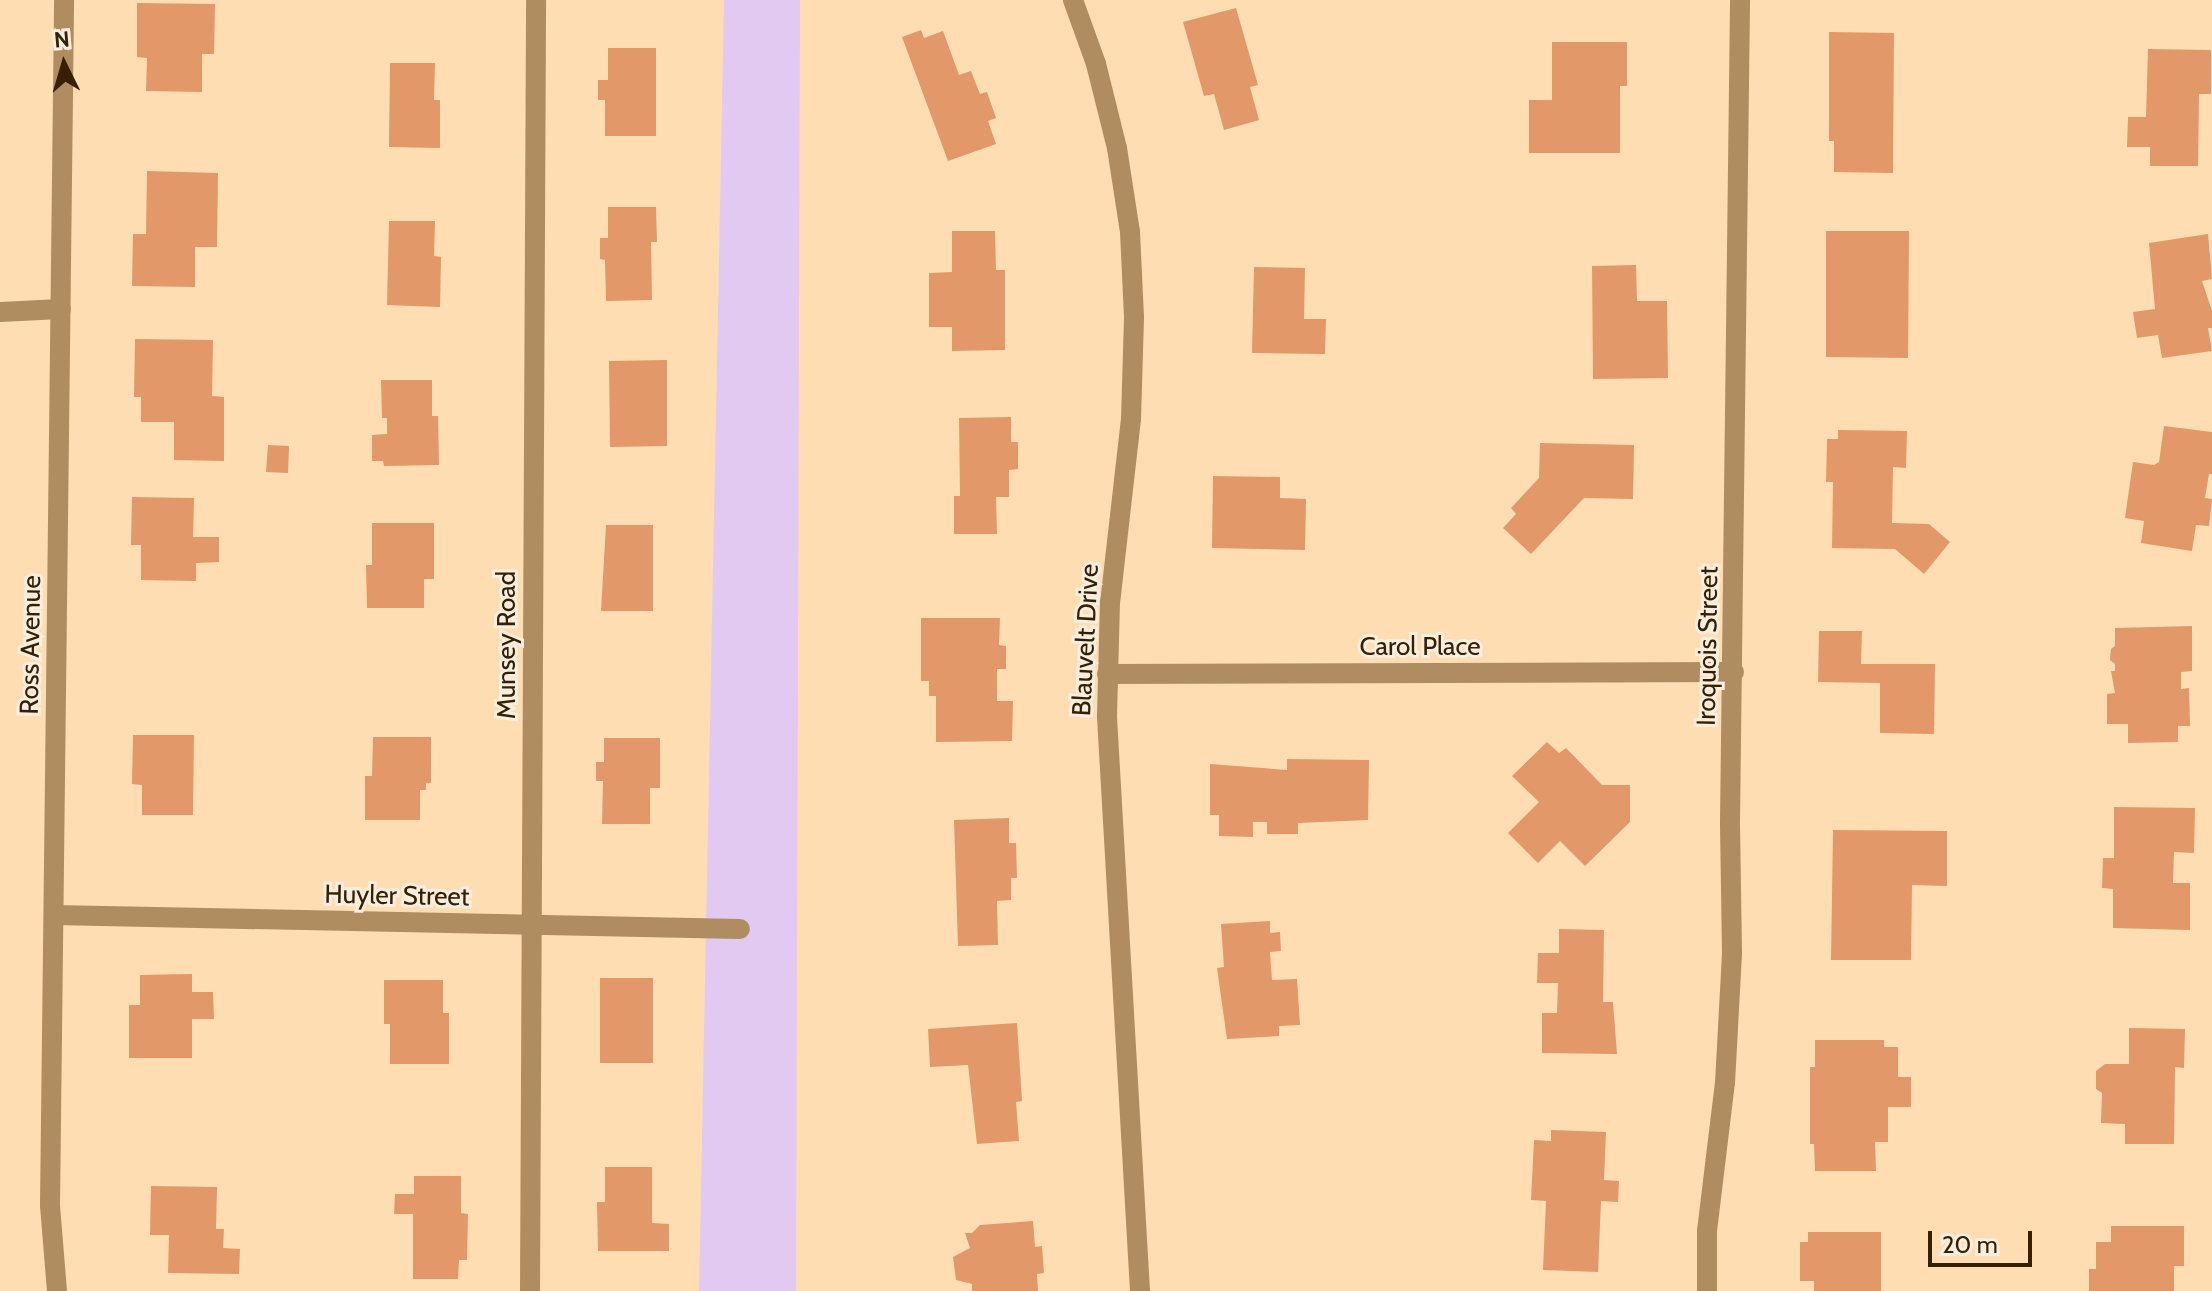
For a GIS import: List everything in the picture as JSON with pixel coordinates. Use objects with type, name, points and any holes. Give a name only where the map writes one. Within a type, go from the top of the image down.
[{"type":"street","name":"Ross Avenue","points":[[57,1291],[50,1205],[64,0]]},
{"type":"street","name":"Munsey Road","points":[[530,1291],[536,0]]},
{"type":"street","name":"Blauvelt Drive","points":[[1073,0],[1096,64],[1117,148],[1130,232],[1134,318],[1131,419],[1110,602],[1107,674],[1110,786],[1140,1291]]},
{"type":"street","name":"Iroquois Street","points":[[1707,1291],[1707,1231],[1725,1083],[1732,952],[1730,822],[1740,0]]},
{"type":"street","points":[[0,312],[61,309]]},
{"type":"street","name":"Carol Place","points":[[1107,674],[1734,672]]},
{"type":"street","name":"Huyler Street","points":[[54,915],[740,929]]},
{"type":"shaded area","points":[[724,0],[800,0],[796,1291],[699,1291]]},
{"type":"building","points":[[137,3],[215,4],[214,54],[202,54],[202,92],[146,91],[147,58],[137,57]]},
{"type":"building","points":[[1236,8],[1258,85],[1250,87],[1259,120],[1224,130],[1214,94],[1204,96],[1183,22]]},
{"type":"building","points":[[921,30],[924,38],[943,31],[959,75],[971,71],[980,94],[987,92],[996,118],[988,121],[996,144],[948,161],[902,37]]},
{"type":"building","points":[[1829,32],[1894,33],[1893,173],[1834,172],[1834,141],[1829,141]]},
{"type":"building","points":[[1552,42],[1627,42],[1627,86],[1620,86],[1620,153],[1529,153],[1529,100],[1552,100]]},
{"type":"building","points":[[608,48],[656,48],[656,136],[605,136],[605,100],[598,100],[598,80],[608,80]]},
{"type":"building","points":[[2148,49],[2211,50],[2211,94],[2199,94],[2198,166],[2150,166],[2150,147],[2127,147],[2128,117],[2146,117]]},
{"type":"building","points":[[390,63],[435,63],[434,100],[440,100],[440,148],[389,147]]},
{"type":"building","points":[[147,171],[218,173],[217,247],[195,247],[195,287],[132,286],[133,234],[146,234]]},
{"type":"building","points":[[608,207],[656,207],[657,242],[651,242],[652,300],[606,301],[605,260],[600,259],[600,238],[608,238]]},
{"type":"building","points":[[389,221],[435,221],[434,256],[441,257],[440,307],[387,305]]},
{"type":"building","points":[[952,231],[995,231],[996,270],[1005,270],[1005,350],[952,351],[952,327],[929,327],[929,273],[952,272]]},
{"type":"building","points":[[1826,231],[1909,231],[1908,358],[1826,357]]},
{"type":"building","points":[[2208,234],[2212,279],[2202,281],[2212,311],[2212,328],[2208,328],[2212,351],[2162,358],[2158,335],[2137,338],[2133,312],[2155,309],[2149,243]]},
{"type":"building","points":[[1636,265],[1637,301],[1667,301],[1668,378],[1593,379],[1592,266]]},
{"type":"building","points":[[1254,267],[1305,268],[1304,319],[1326,319],[1325,354],[1252,353]]},
{"type":"building","points":[[135,339],[213,340],[212,396],[224,397],[224,461],[174,460],[174,422],[141,422],[141,397],[134,397]]},
{"type":"building","points":[[667,360],[667,446],[610,447],[609,361]]},
{"type":"building","points":[[381,380],[432,380],[432,416],[438,416],[439,465],[384,466],[383,461],[372,461],[372,435],[387,434],[387,418],[382,418]]},
{"type":"building","points":[[1011,417],[1011,442],[1018,442],[1018,469],[1009,470],[1009,497],[996,497],[997,534],[954,534],[954,496],[960,496],[959,418]]},
{"type":"building","points":[[2164,426],[2212,432],[2212,474],[2209,474],[2205,498],[2212,499],[2209,526],[2196,525],[2192,551],[2141,543],[2144,521],[2125,518],[2133,462],[2154,465],[2159,462]]},
{"type":"building","points":[[1838,430],[1907,431],[1906,468],[1893,467],[1892,523],[1929,524],[1950,542],[1924,574],[1895,549],[1832,548],[1833,482],[1826,482],[1827,439],[1838,439]]},
{"type":"building","points":[[1540,443],[1634,445],[1633,499],[1584,498],[1531,554],[1503,528],[1516,514],[1511,508],[1539,478]]},
{"type":"building","points":[[268,445],[289,446],[288,473],[266,472]]},
{"type":"building","points":[[1213,476],[1280,477],[1280,498],[1306,499],[1305,550],[1212,548]]},
{"type":"building","points":[[132,497],[194,498],[193,537],[219,537],[219,562],[196,563],[196,581],[141,580],[141,545],[131,545]]},
{"type":"building","points":[[372,523],[434,523],[434,579],[424,579],[424,608],[367,608],[366,565],[372,565]]},
{"type":"building","points":[[606,525],[653,525],[653,611],[601,611]]},
{"type":"building","points":[[921,618],[1000,618],[999,645],[1006,646],[1006,669],[997,669],[997,701],[1013,701],[1012,741],[936,742],[936,696],[929,696],[929,681],[921,681]]},
{"type":"building","points":[[2192,626],[2192,671],[2181,672],[2181,689],[2189,688],[2190,726],[2178,726],[2178,742],[2128,743],[2128,724],[2107,724],[2107,694],[2115,693],[2111,671],[2115,671],[2115,664],[2110,660],[2111,649],[2115,646],[2115,628]]},
{"type":"building","points":[[1819,631],[1862,631],[1861,664],[1935,664],[1934,734],[1880,733],[1880,683],[1818,682]]},
{"type":"building","points":[[133,735],[194,735],[193,815],[142,815],[142,785],[132,784]]},
{"type":"building","points":[[373,737],[431,737],[431,783],[426,783],[426,790],[420,790],[420,820],[365,820],[365,776],[372,776]]},
{"type":"building","points":[[604,738],[660,738],[660,788],[650,788],[650,824],[602,824],[603,781],[596,781],[596,762],[604,762]]},
{"type":"building","points":[[1547,742],[1559,753],[1566,748],[1602,785],[1630,785],[1630,822],[1585,866],[1560,841],[1538,863],[1508,833],[1539,802],[1512,776]]},
{"type":"building","points":[[1287,759],[1369,760],[1368,820],[1298,823],[1298,834],[1267,834],[1267,822],[1253,822],[1253,837],[1219,836],[1219,815],[1210,815],[1210,764],[1287,770]]},
{"type":"building","points":[[2114,807],[2195,808],[2194,853],[2174,852],[2173,883],[2190,883],[2190,930],[2113,928],[2113,889],[2102,888],[2103,858],[2114,858]]},
{"type":"building","points":[[1009,818],[1009,843],[1016,843],[1017,878],[1011,878],[1011,900],[997,901],[998,945],[958,946],[954,820]]},
{"type":"building","points":[[1833,830],[1947,831],[1947,886],[1912,885],[1911,960],[1831,960]]},
{"type":"building","points":[[1270,921],[1270,933],[1280,932],[1281,951],[1270,952],[1272,980],[1297,979],[1300,1025],[1279,1026],[1279,1036],[1227,1039],[1217,968],[1224,967],[1221,924]]},
{"type":"building","points":[[1559,929],[1604,930],[1603,1002],[1613,1002],[1617,1054],[1542,1053],[1542,1013],[1557,1013],[1558,983],[1537,983],[1538,953],[1559,953]]},
{"type":"building","points":[[192,974],[192,992],[213,992],[214,1019],[192,1019],[192,1058],[129,1058],[129,1005],[140,1005],[140,975]]},
{"type":"building","points":[[600,978],[653,978],[653,1063],[600,1063]]},
{"type":"building","points":[[384,980],[443,980],[443,1013],[449,1013],[449,1064],[390,1064],[390,1024],[384,1024]]},
{"type":"building","points":[[1017,1023],[1022,1101],[1016,1102],[1019,1141],[977,1144],[968,1065],[930,1067],[928,1029]]},
{"type":"building","points":[[2129,1028],[2185,1029],[2184,1068],[2175,1067],[2174,1144],[2125,1144],[2125,1124],[2101,1123],[2102,1093],[2096,1089],[2096,1071],[2105,1064],[2129,1064]]},
{"type":"building","points":[[1815,1040],[1884,1040],[1884,1047],[1898,1047],[1898,1077],[1911,1077],[1911,1107],[1888,1107],[1888,1142],[1875,1142],[1876,1171],[1815,1171],[1814,1144],[1810,1144],[1810,1067],[1815,1067]]},
{"type":"building","points":[[1551,1130],[1606,1132],[1604,1180],[1619,1181],[1618,1202],[1601,1201],[1598,1272],[1543,1270],[1546,1201],[1531,1200],[1534,1140],[1551,1141]]},
{"type":"building","points":[[605,1167],[652,1167],[652,1223],[669,1224],[669,1251],[598,1251],[597,1202],[605,1202]]},
{"type":"building","points":[[414,1176],[461,1176],[461,1213],[468,1214],[467,1260],[459,1260],[458,1279],[413,1279],[413,1214],[394,1214],[395,1194],[414,1194]]},
{"type":"building","points":[[151,1186],[217,1187],[216,1229],[224,1229],[223,1248],[240,1249],[239,1274],[168,1273],[169,1235],[150,1235]]},
{"type":"building","points":[[1033,1221],[1035,1247],[1042,1246],[1044,1273],[1037,1274],[1038,1291],[972,1291],[972,1284],[956,1280],[953,1257],[970,1248],[965,1233],[972,1233],[980,1225]]},
{"type":"building","points":[[2111,1226],[2184,1226],[2184,1266],[2174,1266],[2174,1291],[2089,1291],[2089,1269],[2096,1269],[2096,1242],[2111,1242]]},
{"type":"building","points":[[1808,1232],[1881,1232],[1881,1291],[1814,1291],[1814,1281],[1800,1281],[1800,1242],[1808,1242]]}]
